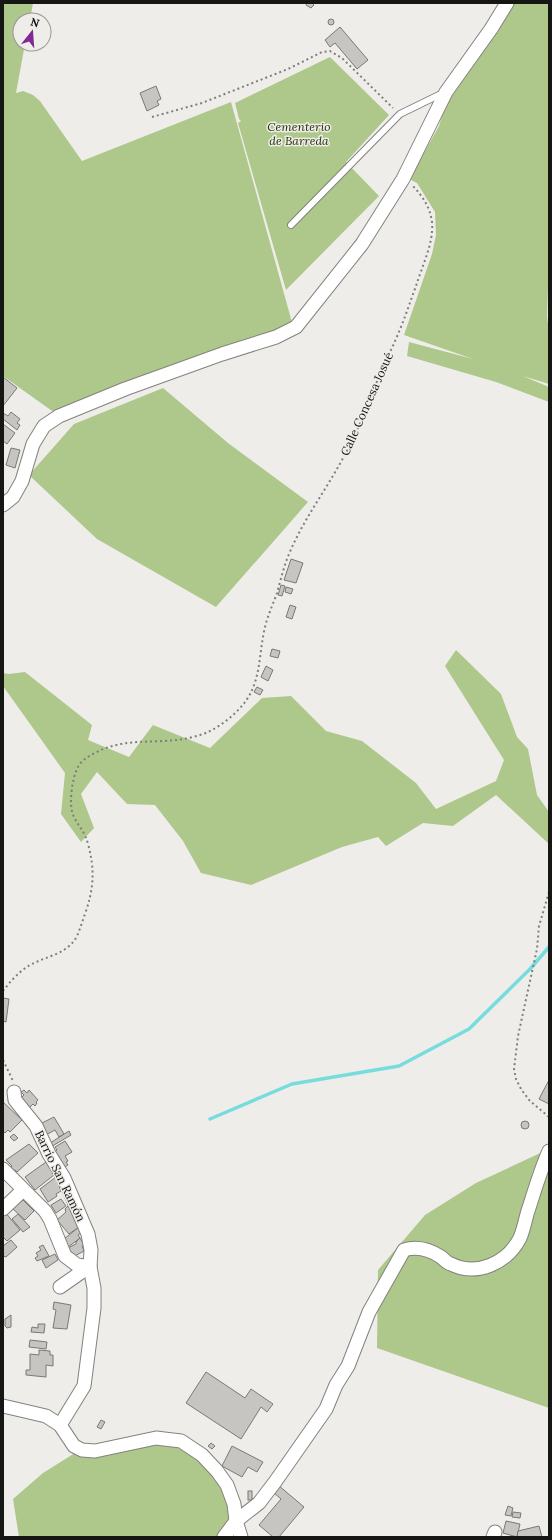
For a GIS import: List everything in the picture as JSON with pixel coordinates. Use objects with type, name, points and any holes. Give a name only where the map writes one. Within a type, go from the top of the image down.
[{"type":"street","points":[[3,505],[13,497],[22,481],[33,444],[44,426],[59,416],[214,356],[276,337],[296,327],[362,244],[402,179],[446,92],[491,29],[507,3]]},
{"type":"street","name":"Barrio San Ramón","points":[[14,1092],[15,1100],[36,1126],[64,1178],[88,1234],[92,1250],[87,1266],[94,1288],[94,1308],[84,1386],[60,1425]]},
{"type":"street","points":[[224,1537],[236,1521],[259,1503],[326,1409],[336,1385],[348,1366],[368,1312],[404,1250],[412,1247],[424,1248],[440,1256],[450,1264],[467,1270],[495,1264],[509,1254],[520,1238],[549,1151]]},
{"type":"street","points":[[3,1169],[38,1204],[50,1219],[65,1256],[77,1265],[87,1266]]},
{"type":"street","points":[[3,1209],[24,1190]]},
{"type":"street","points":[[60,1287],[80,1273],[87,1266]]},
{"type":"street","points":[[3,1406],[46,1416],[60,1425],[74,1446],[82,1450],[95,1451],[156,1438],[181,1441],[202,1455],[224,1480],[234,1504],[236,1521],[241,1537]]},
{"type":"lane","points":[[291,225],[400,114],[446,92]]},
{"type":"path","points":[[152,117],[202,104],[288,69],[322,52],[330,51],[342,58],[387,104],[400,114]]},
{"type":"path","name":"Calle Concesa Josué","points":[[3,991],[24,968],[54,956],[71,944],[78,934],[86,913],[92,893],[92,863],[84,832],[74,818],[71,810],[71,790],[77,768],[81,762],[100,750],[116,744],[136,741],[174,741],[195,737],[211,731],[234,715],[248,698],[259,671],[266,623],[287,559],[299,533],[341,462],[368,407],[382,370],[397,337],[430,244],[432,223],[429,208],[422,196],[412,184],[402,179]]},
{"type":"path","points":[[549,892],[539,926],[537,949],[518,1036],[514,1069],[516,1079],[521,1089],[530,1101],[549,1117]]},
{"type":"path","points":[[3,1060],[13,1078],[14,1092]]},
{"type":"green space","points":[[3,3],[33,3],[31,12],[12,12],[12,52],[24,52],[16,93],[23,91],[33,95],[40,101],[82,161],[231,102],[293,326],[55,413],[3,376]]},
{"type":"green space","points":[[513,3],[549,3],[549,260],[547,316],[549,333],[549,384],[523,376],[549,387],[549,402],[496,382],[407,356],[409,342],[473,359],[404,335],[432,254],[436,235],[435,212],[417,183],[411,180],[412,174],[439,126],[445,106],[495,35]]},
{"type":"green space","name":"Cementerio de Barreda","points":[[330,57],[389,115],[346,162],[379,196],[286,290],[238,123],[241,121],[239,119],[235,103]]},
{"type":"green space","points":[[163,388],[228,443],[308,502],[216,607],[97,539],[29,475],[74,424]]},
{"type":"green space","points":[[456,650],[501,694],[517,737],[528,749],[537,795],[549,812],[549,844],[496,795],[453,826],[423,823],[386,846],[378,837],[342,847],[251,885],[201,873],[183,841],[155,805],[127,804],[97,772],[81,794],[94,828],[81,842],[61,814],[65,773],[3,686],[3,673],[9,674],[25,672],[92,725],[88,740],[129,757],[153,725],[210,748],[262,698],[291,696],[326,731],[362,741],[416,783],[436,809],[496,781],[504,760],[445,666]]},
{"type":"green space","points":[[549,1149],[549,1408],[377,1348],[378,1270],[425,1215],[476,1183]]},
{"type":"green space","points":[[159,1443],[176,1445],[203,1463],[223,1488],[231,1515],[228,1527],[220,1537],[19,1537],[13,1499],[43,1473],[75,1453]]},
{"type":"building","points":[[307,3],[312,3],[314,5],[311,8],[306,5]]},
{"type":"building","points":[[331,19],[334,22],[331,25],[328,22]]},
{"type":"building","points":[[340,27],[368,60],[357,69],[335,43],[330,47],[325,40]]},
{"type":"building","points":[[156,86],[161,99],[157,101],[159,105],[147,111],[140,93]]},
{"type":"building","points":[[3,377],[17,388],[3,406]]},
{"type":"building","points":[[11,412],[20,419],[17,423],[20,425],[17,430],[3,419],[3,413],[8,416]]},
{"type":"building","points":[[3,424],[15,433],[7,444],[3,441]]},
{"type":"building","points":[[11,448],[20,450],[15,468],[6,465]]},
{"type":"building","points":[[291,559],[303,563],[296,583],[284,580]]},
{"type":"building","points":[[281,585],[285,586],[282,596],[278,595]]},
{"type":"building","points":[[286,587],[293,589],[291,594],[285,592]]},
{"type":"building","points":[[290,605],[296,607],[292,619],[286,617]]},
{"type":"building","points":[[272,649],[280,651],[278,658],[270,656]]},
{"type":"building","points":[[266,666],[273,670],[268,681],[261,677]]},
{"type":"building","points":[[257,687],[263,690],[260,695],[254,692]]},
{"type":"building","points":[[3,998],[9,999],[6,1022],[3,1021]]},
{"type":"building","points":[[549,1080],[549,1104],[539,1099]]},
{"type":"building","points":[[24,1090],[27,1093],[29,1090],[38,1100],[35,1106],[33,1104],[27,1110],[18,1101],[24,1095],[21,1092]]},
{"type":"building","points":[[3,1102],[22,1120],[10,1132],[8,1130],[5,1133],[3,1131]]},
{"type":"building","points":[[54,1117],[64,1134],[59,1137],[55,1130],[44,1136],[38,1125]]},
{"type":"building","points":[[523,1121],[527,1121],[529,1125],[527,1129],[523,1129],[521,1127],[521,1123]]},
{"type":"building","points":[[69,1131],[71,1135],[49,1148],[47,1145]]},
{"type":"building","points":[[14,1134],[18,1138],[14,1141],[10,1137]]},
{"type":"building","points":[[65,1141],[72,1152],[65,1156],[68,1161],[66,1162],[68,1165],[61,1169],[53,1153],[57,1150],[55,1147]]},
{"type":"building","points":[[29,1144],[38,1153],[17,1172],[15,1170],[13,1171],[10,1168],[12,1166],[6,1160]]},
{"type":"building","points":[[46,1162],[54,1175],[35,1190],[25,1177]]},
{"type":"building","points":[[56,1177],[61,1191],[56,1194],[57,1196],[48,1202],[40,1189]]},
{"type":"building","points":[[61,1199],[66,1206],[56,1213],[51,1205]]},
{"type":"building","points":[[23,1200],[34,1211],[25,1220],[12,1208]]},
{"type":"building","points":[[68,1206],[79,1227],[69,1234],[57,1220],[66,1212],[65,1209]]},
{"type":"building","points":[[5,1212],[20,1230],[7,1241],[3,1237],[3,1214]]},
{"type":"building","points":[[18,1214],[30,1227],[23,1232],[12,1219]]},
{"type":"building","points":[[79,1227],[82,1232],[78,1235],[80,1238],[67,1248],[64,1239]]},
{"type":"building","points":[[80,1238],[84,1245],[82,1246],[84,1251],[73,1257],[68,1248],[76,1244]]},
{"type":"building","points":[[11,1240],[17,1247],[6,1257],[3,1256],[3,1246]]},
{"type":"building","points":[[43,1245],[49,1256],[37,1261],[35,1258],[38,1256],[36,1253],[41,1250],[39,1247]]},
{"type":"building","points":[[55,1254],[58,1260],[46,1268],[42,1260]]},
{"type":"building","points":[[54,1302],[71,1305],[67,1329],[53,1328],[56,1310],[53,1309]]},
{"type":"building","points":[[11,1315],[11,1327],[7,1328],[5,1326],[5,1319]]},
{"type":"building","points":[[38,1324],[45,1324],[44,1333],[31,1332],[32,1327],[38,1328]]},
{"type":"building","points":[[30,1340],[47,1342],[46,1349],[29,1347]]},
{"type":"building","points":[[39,1350],[50,1351],[50,1355],[53,1355],[53,1366],[46,1365],[46,1377],[26,1375],[26,1370],[30,1370],[30,1354],[39,1355]]},
{"type":"building","points":[[206,1372],[245,1398],[251,1389],[273,1404],[267,1412],[261,1407],[241,1439],[186,1403]]},
{"type":"building","points":[[101,1420],[105,1422],[101,1429],[97,1427]]},
{"type":"building","points":[[211,1443],[215,1446],[212,1449],[208,1446]]},
{"type":"building","points":[[232,1446],[263,1462],[257,1472],[248,1467],[242,1477],[222,1466]]},
{"type":"building","points":[[278,1485],[304,1507],[279,1537],[273,1537],[259,1525],[281,1499],[272,1491]]},
{"type":"building","points":[[248,1491],[252,1491],[252,1500],[248,1500]]},
{"type":"building","points":[[508,1506],[513,1508],[511,1516],[505,1515]]},
{"type":"building","points":[[513,1512],[521,1513],[520,1518],[512,1517]]},
{"type":"building","points":[[506,1521],[520,1524],[517,1537],[503,1533]]},
{"type":"building","points":[[539,1526],[542,1537],[517,1537],[518,1531]]},
{"type":"waterway","points":[[210,1119],[292,1084],[399,1066],[469,1029],[530,969],[549,947]]}]
